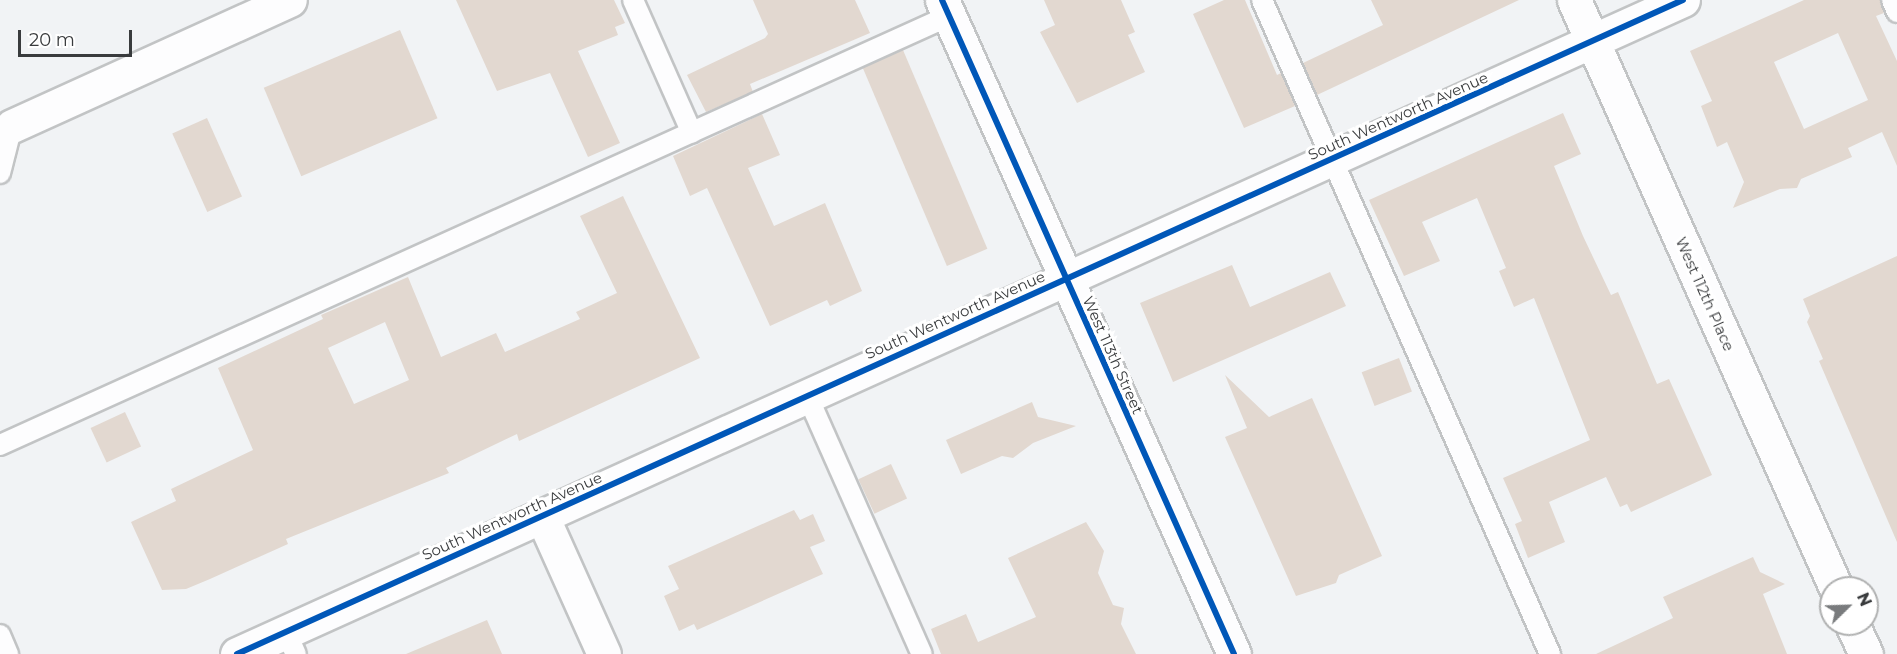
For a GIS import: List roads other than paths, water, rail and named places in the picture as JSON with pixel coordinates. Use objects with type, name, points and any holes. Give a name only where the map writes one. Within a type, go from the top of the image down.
[{"type":"street","points":[[12,126],[290,0]]},
{"type":"street","name":"West 112th Place","points":[[1574,0],[1831,576]]},
{"type":"street","name":"South Wentworth Avenue","points":[[237,654],[291,643],[542,516],[1683,0]]},
{"type":"street","name":"West 113th Street","points":[[945,8],[1234,654]]},
{"type":"street","points":[[542,516],[604,654]]},
{"type":"street","points":[[1858,636],[1866,654]]},
{"type":"lane","points":[[633,0],[692,133]]},
{"type":"lane","points":[[1262,0],[1550,654]]},
{"type":"lane","points":[[1892,0],[1897,12]]},
{"type":"lane","points":[[0,445],[692,133],[945,8]]},
{"type":"lane","points":[[0,173],[12,126]]},
{"type":"lane","points":[[807,395],[922,654]]},
{"type":"lane","points":[[0,635],[8,654]]}]
